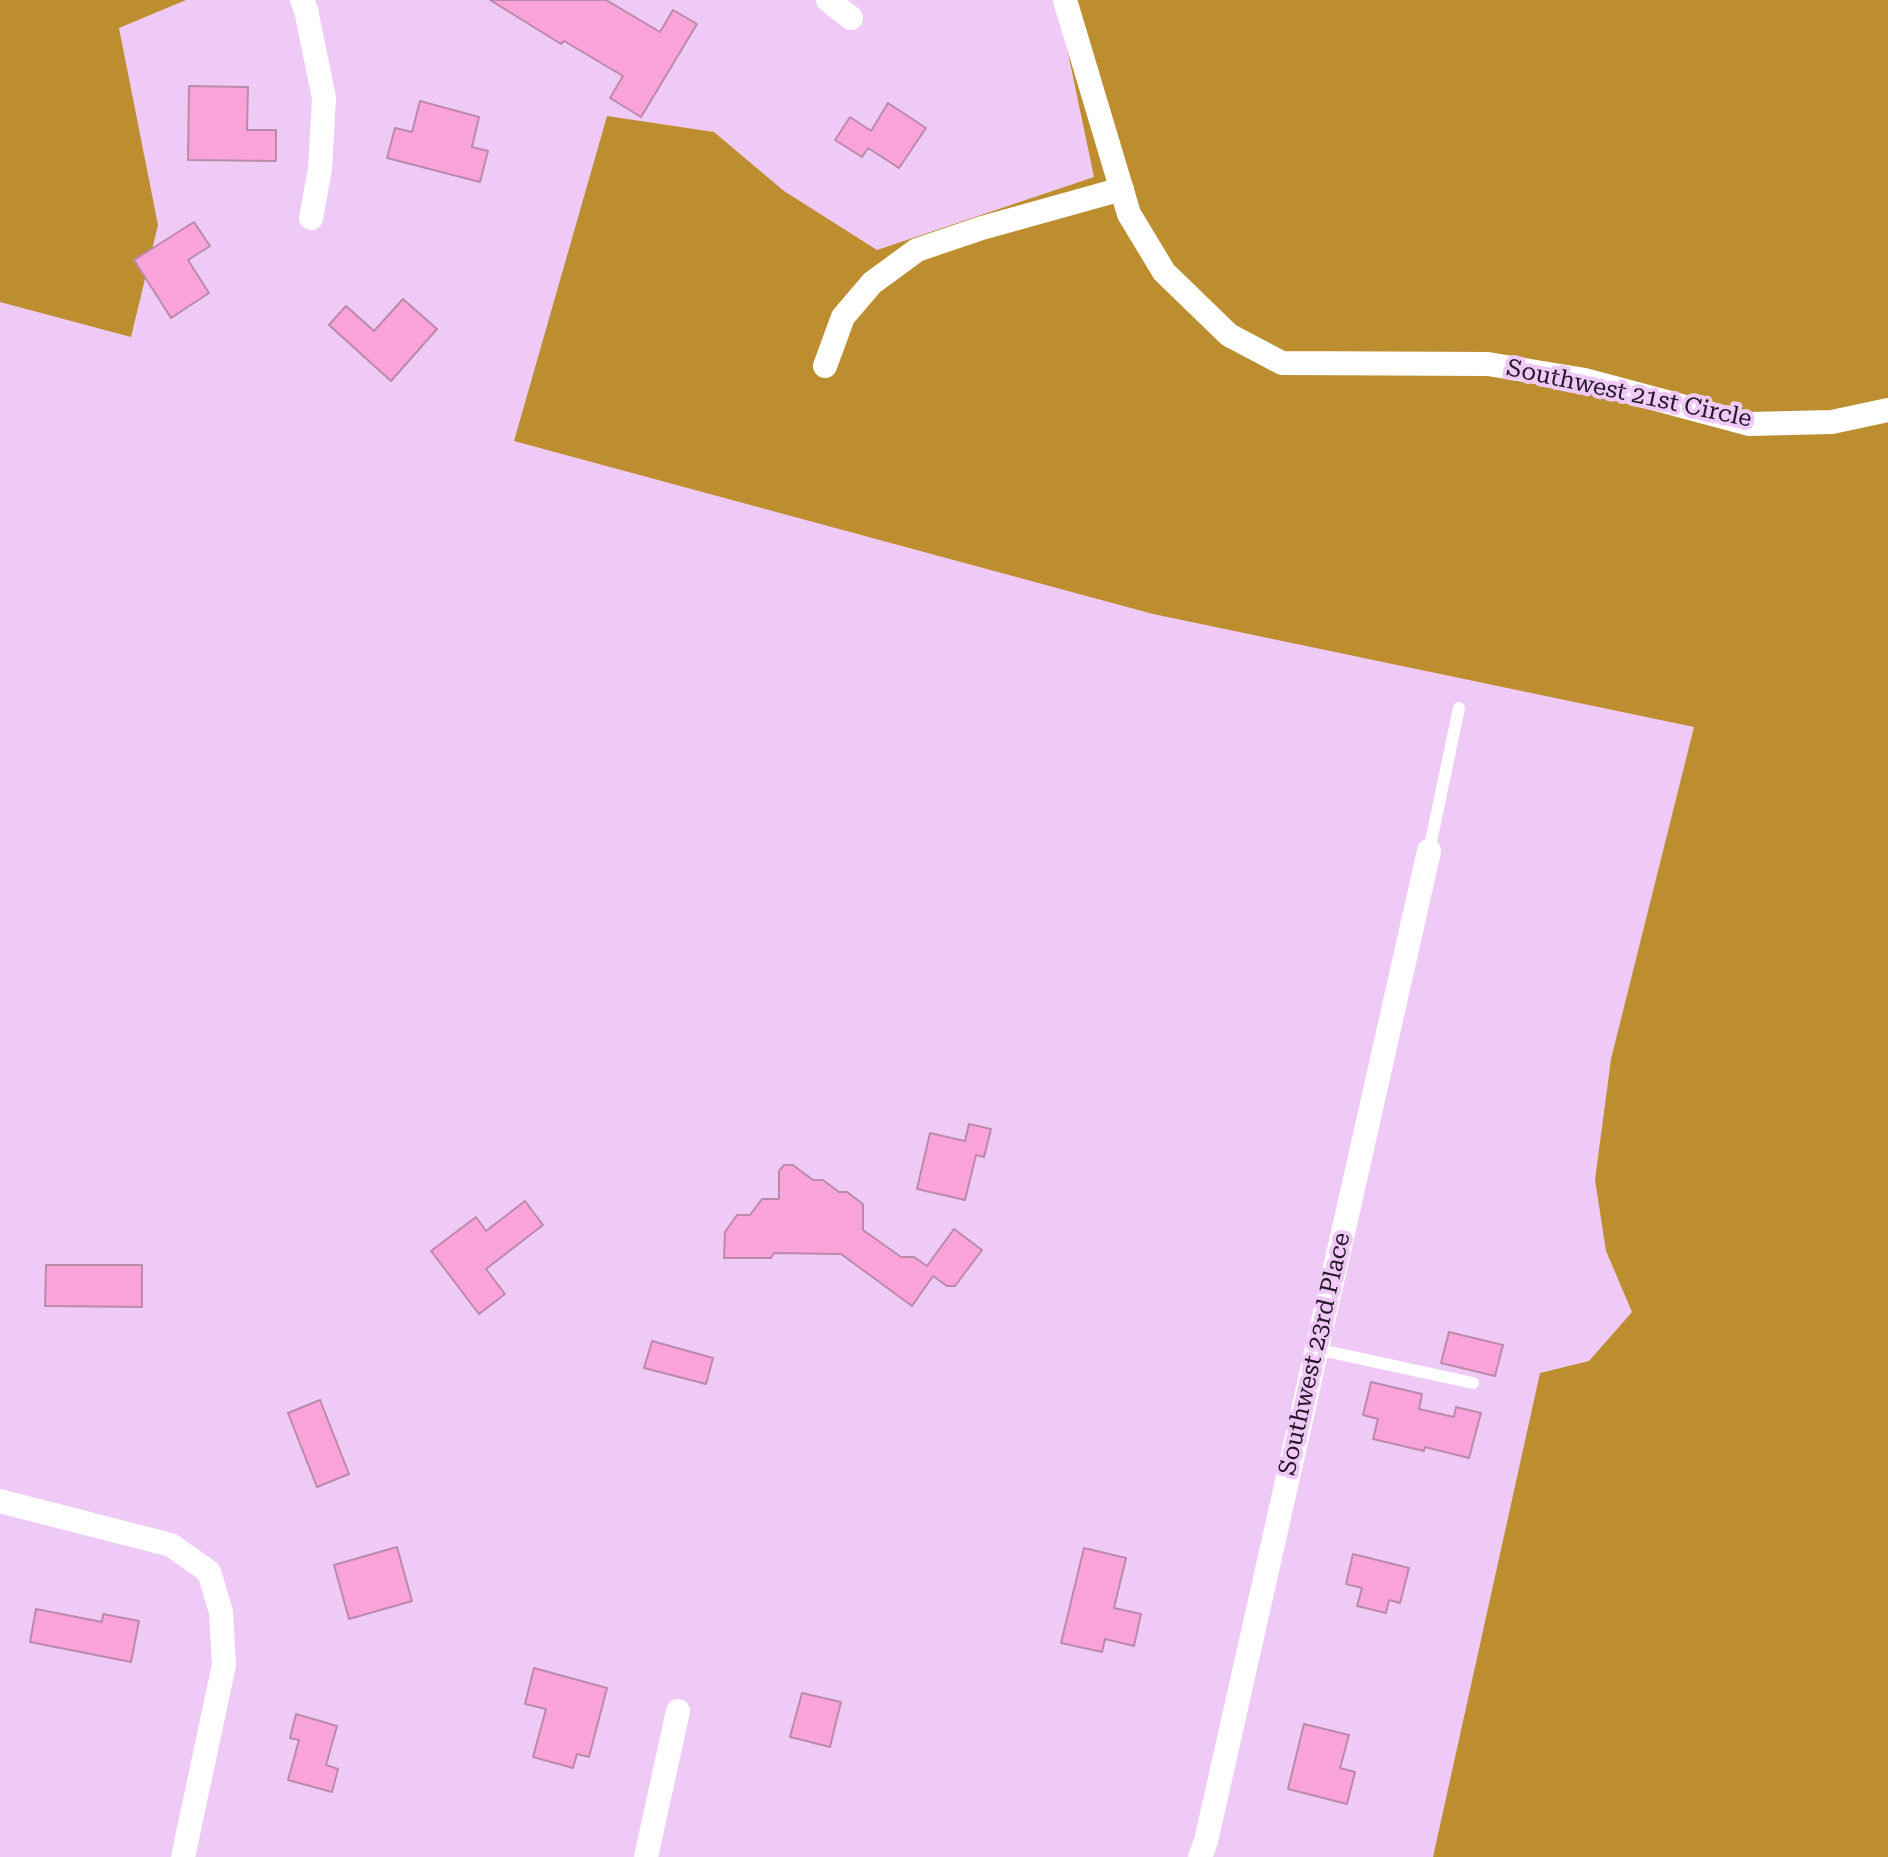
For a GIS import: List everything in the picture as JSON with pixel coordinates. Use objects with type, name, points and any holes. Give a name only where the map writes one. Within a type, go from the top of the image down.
[{"type":"street","points":[[302,0],[324,98],[320,169],[311,218]]},
{"type":"street","points":[[828,0],[851,18]]},
{"type":"street","name":"Southwest 21st Circle","points":[[1065,0],[1129,214],[1164,272],[1229,335],[1282,363],[1488,364],[1585,380],[1749,424],[1832,422],[1888,410]]},
{"type":"street","points":[[825,366],[843,317],[872,283],[917,250],[982,228],[1122,189]]},
{"type":"street","name":"Southwest 23rd Place","points":[[1200,1857],[1429,851]]},
{"type":"street","points":[[0,1501],[171,1545],[209,1572],[221,1612],[224,1665],[183,1857]]},
{"type":"street","points":[[646,1857],[678,1711]]},
{"type":"lane","points":[[1429,851],[1459,708]]},
{"type":"lane","points":[[1316,1349],[1473,1383]]},
{"type":"shaded area","points":[[0,0],[186,0],[119,28],[158,225],[131,337],[0,302]]},
{"type":"shaded area","points":[[1053,0],[1888,0],[1888,1857],[1433,1857],[1540,1373],[1589,1361],[1632,1312],[1606,1251],[1595,1180],[1611,1059],[1694,727],[1153,614],[514,441],[607,116],[714,132],[784,191],[877,250],[1094,177],[1059,10]]},
{"type":"building","points":[[490,0],[606,0],[660,32],[673,10],[697,24],[641,117],[610,98],[623,76],[564,41],[561,44]]},
{"type":"building","points":[[189,86],[248,87],[247,130],[276,130],[276,161],[188,160]]},
{"type":"building","points":[[420,101],[479,117],[472,147],[488,151],[480,182],[387,158],[395,128],[412,132]]},
{"type":"building","points":[[888,103],[926,128],[899,168],[868,148],[862,157],[835,140],[850,117],[871,131]]},
{"type":"building","points":[[194,222],[210,246],[188,260],[209,293],[171,318],[134,260]]},
{"type":"building","points":[[403,299],[437,329],[391,381],[329,325],[346,306],[374,331]]},
{"type":"building","points":[[969,1124],[991,1129],[984,1157],[976,1155],[965,1200],[917,1189],[930,1133],[965,1141]]},
{"type":"building","points":[[784,1165],[793,1165],[813,1180],[823,1180],[863,1204],[863,1230],[901,1257],[914,1257],[927,1266],[954,1229],[982,1250],[955,1286],[947,1286],[933,1276],[912,1306],[841,1254],[774,1253],[771,1258],[724,1258],[725,1232],[737,1215],[750,1215],[762,1199],[779,1199],[779,1171]]},
{"type":"building","points":[[525,1201],[543,1225],[486,1269],[505,1294],[479,1314],[431,1251],[476,1217],[486,1231]]},
{"type":"building","points":[[46,1265],[142,1265],[142,1307],[45,1306]]},
{"type":"building","points":[[1449,1332],[1503,1345],[1495,1376],[1441,1363]]},
{"type":"building","points":[[652,1341],[713,1358],[706,1384],[644,1368]]},
{"type":"building","points":[[1371,1382],[1422,1394],[1419,1409],[1454,1417],[1456,1407],[1481,1413],[1469,1458],[1373,1439],[1378,1419],[1363,1415]]},
{"type":"building","points":[[320,1400],[349,1474],[317,1487],[288,1413]]},
{"type":"building","points":[[397,1547],[412,1601],[349,1619],[334,1565]]},
{"type":"building","points":[[1084,1548],[1126,1558],[1114,1608],[1141,1614],[1134,1646],[1105,1639],[1102,1652],[1061,1643]]},
{"type":"building","points":[[1353,1554],[1409,1568],[1400,1603],[1389,1600],[1386,1613],[1357,1606],[1362,1588],[1346,1584]]},
{"type":"building","points":[[36,1609],[102,1622],[103,1614],[139,1621],[131,1662],[30,1642]]},
{"type":"building","points":[[534,1668],[607,1688],[589,1757],[577,1754],[573,1768],[533,1757],[546,1709],[525,1704]]},
{"type":"building","points":[[802,1693],[841,1702],[830,1747],[790,1737]]},
{"type":"building","points":[[296,1714],[337,1726],[326,1765],[338,1769],[332,1792],[288,1780],[299,1740],[290,1738]]},
{"type":"building","points":[[1304,1724],[1349,1735],[1340,1768],[1355,1772],[1347,1804],[1288,1789]]}]
